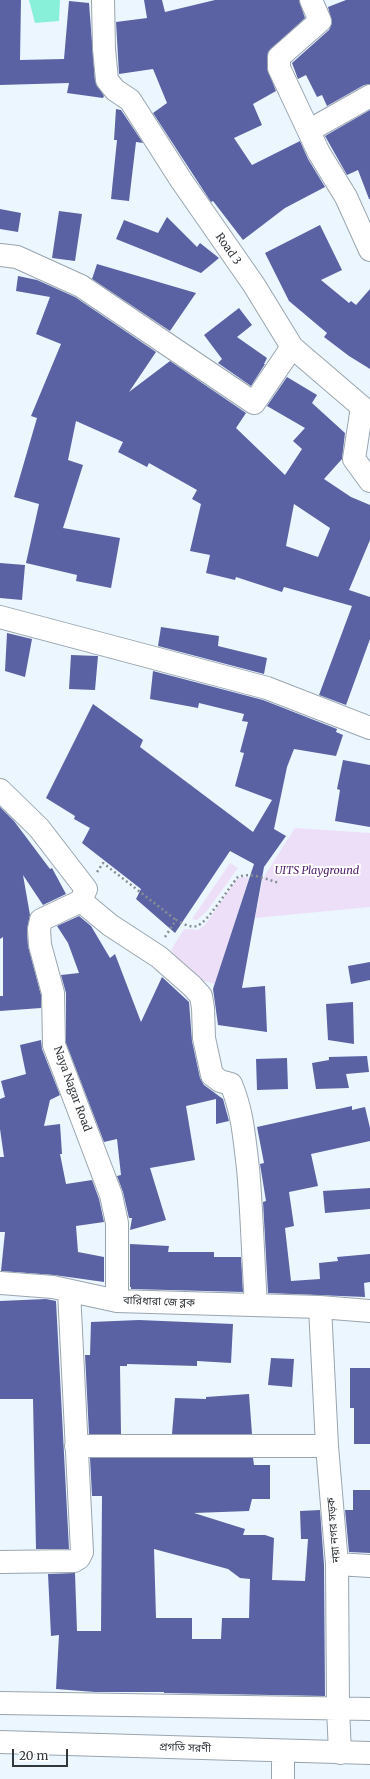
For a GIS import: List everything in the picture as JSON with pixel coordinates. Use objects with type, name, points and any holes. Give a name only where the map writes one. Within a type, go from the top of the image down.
[{"type":"street","name":"Road 3","points":[[103,0],[104,49],[107,80],[115,90],[130,100],[181,180],[254,286],[292,347],[362,407],[355,444],[354,459],[370,482]]},
{"type":"street","points":[[311,0],[320,21],[279,57],[279,68],[310,130],[319,152],[346,197],[370,250]]},
{"type":"street","points":[[310,130],[370,96]]},
{"type":"street","points":[[0,255],[17,257],[81,286],[254,403],[292,347]]},
{"type":"street","points":[[0,617],[267,688],[370,728]]},
{"type":"street","points":[[0,790],[39,828],[84,895],[110,925],[154,954],[192,986],[201,996],[204,1038],[212,1075],[220,1081],[231,1084],[239,1103],[244,1127],[250,1194],[256,1305]]},
{"type":"street","name":"Naya Nagar Road","points":[[84,895],[41,920],[39,924],[40,945],[53,993],[54,1045],[111,1195],[117,1223],[117,1301]]},
{"type":"street","name":"বারিধারা জে ব্লক","points":[[0,1283],[53,1287],[117,1301],[320,1307],[370,1311]]},
{"type":"street","points":[[0,1562],[74,1561],[79,1558],[82,1552],[70,1291]]},
{"type":"street","name":"নয়া নগর সড়ক","points":[[320,1307],[327,1446],[337,1564],[338,1708],[340,1753]]},
{"type":"street","points":[[76,1446],[327,1446]]},
{"type":"street","points":[[337,1564],[370,1566]]},
{"type":"street","points":[[0,1703],[370,1709]]},
{"type":"street","name":"প্রগতি সরণী","points":[[0,1742],[370,1753]]},
{"type":"street","points":[[283,1751],[283,1779]]},
{"type":"path","points":[[84,895],[103,862],[176,920],[186,925],[197,926],[205,920],[238,877],[243,874],[279,883]]},
{"type":"path","points":[[154,954],[176,920]]},
{"type":"green space","name":"UITS Playground","points":[[295,828],[370,833],[370,907],[255,918],[263,878]]},
{"type":"green space","points":[[230,863],[238,868],[207,911],[197,920],[192,919]]},
{"type":"green space","points":[[243,877],[249,878],[215,984],[207,982],[189,973],[171,950],[184,929],[198,930],[205,925],[237,879]]},
{"type":"shaded area","points":[[29,0],[60,0],[59,21],[35,23]]},
{"type":"building","points":[[0,0],[21,0],[20,60],[64,59],[69,1],[89,3],[95,81],[104,96],[103,98],[67,93],[69,83],[0,85]]},
{"type":"building","points":[[144,0],[162,0],[165,12],[215,0],[299,0],[305,18],[268,52],[267,68],[276,91],[253,104],[262,125],[234,138],[252,165],[300,141],[308,159],[325,187],[285,208],[243,240],[213,201],[211,202],[153,113],[167,103],[153,69],[119,74],[116,22],[147,18]]},
{"type":"building","points":[[346,0],[370,0],[370,84],[364,85],[327,106],[322,95],[317,97],[306,75],[298,79],[292,63],[329,30],[332,23],[328,7]]},
{"type":"building","points":[[116,109],[121,110],[143,143],[136,142],[129,201],[111,199],[117,140],[114,140]]},
{"type":"building","points":[[370,110],[369,199],[358,170],[347,175],[325,136]]},
{"type":"building","points":[[0,209],[21,213],[18,232],[0,229]]},
{"type":"building","points":[[59,211],[82,214],[75,261],[52,258]]},
{"type":"building","points":[[167,217],[197,247],[200,243],[219,258],[201,273],[116,239],[124,220],[158,233]]},
{"type":"building","points":[[320,225],[342,270],[321,280],[349,303],[351,301],[356,305],[370,289],[370,369],[349,356],[324,337],[327,333],[289,301],[265,253]]},
{"type":"building","points":[[97,264],[196,293],[170,331],[92,279]]},
{"type":"building","points":[[18,276],[37,280],[75,297],[156,352],[129,392],[170,361],[246,413],[236,428],[285,475],[302,449],[293,441],[305,428],[267,406],[287,377],[317,395],[312,403],[345,433],[342,459],[324,479],[351,497],[370,505],[370,540],[349,590],[370,597],[370,639],[346,705],[319,695],[352,606],[284,587],[282,592],[236,577],[235,580],[206,573],[210,555],[190,551],[201,504],[192,499],[197,490],[149,463],[147,467],[118,452],[123,442],[76,421],[68,460],[83,465],[63,528],[120,538],[111,588],[76,581],[77,575],[26,563],[39,504],[14,497],[37,418],[31,416],[61,344],[36,334],[50,297],[16,291]],"holes":[[[294,504],[330,528],[318,557],[286,546]]]},
{"type":"building","points":[[239,308],[252,325],[237,337],[267,358],[265,364],[251,386],[218,363],[222,359],[204,335]]},
{"type":"building","points":[[0,563],[25,565],[22,600],[0,598]]},
{"type":"building","points":[[161,627],[219,636],[218,646],[267,658],[264,674],[158,646]]},
{"type":"building","points":[[7,633],[32,639],[25,677],[5,671]]},
{"type":"building","points":[[71,655],[98,656],[95,690],[69,689]]},
{"type":"building","points":[[153,671],[263,700],[337,729],[336,732],[343,735],[336,756],[294,749],[287,767],[274,829],[286,836],[264,867],[242,988],[265,986],[267,1032],[218,1025],[213,989],[254,864],[230,851],[175,933],[136,899],[141,889],[82,843],[90,828],[74,819],[75,816],[46,798],[93,704],[143,740],[140,747],[253,832],[272,800],[235,786],[244,753],[240,752],[248,722],[242,721],[244,714],[199,703],[198,708],[150,699]]},
{"type":"building","points":[[343,760],[370,765],[370,827],[335,821],[340,790],[337,789]]},
{"type":"building","points":[[0,807],[14,821],[50,869],[52,868],[66,894],[43,905],[23,875],[30,915],[27,930],[28,946],[41,995],[41,1008],[0,1011],[0,996],[3,996],[3,937],[0,939]]},
{"type":"building","points":[[79,916],[91,926],[110,958],[115,954],[141,1022],[162,977],[189,1002],[192,1041],[200,1078],[204,1085],[223,1099],[229,1121],[216,1124],[216,1099],[186,1106],[195,1160],[150,1168],[166,1220],[130,1230],[132,1218],[129,1218],[123,1192],[117,1176],[121,1175],[117,1139],[104,1142],[66,1043],[66,993],[61,975],[79,973],[68,943],[57,926]]},
{"type":"building","points":[[370,962],[370,980],[351,984],[348,966]]},
{"type":"building","points":[[353,1002],[354,1044],[328,1040],[326,1004]]},
{"type":"building","points":[[41,1040],[42,1049],[60,1095],[50,1100],[44,1126],[60,1124],[62,1154],[60,1154],[66,1184],[92,1180],[99,1199],[104,1222],[76,1226],[78,1252],[104,1257],[104,1282],[54,1275],[1,1271],[5,1232],[0,1232],[0,1157],[4,1157],[0,1129],[0,1099],[5,1097],[1,1081],[26,1074],[20,1045]]},
{"type":"building","points":[[367,1056],[369,1072],[346,1074],[349,1088],[316,1089],[312,1063],[329,1060],[329,1057]]},
{"type":"building","points":[[287,1058],[288,1089],[257,1090],[256,1059]]},
{"type":"building","points":[[352,1106],[352,1110],[365,1107],[370,1128],[370,1141],[311,1154],[318,1186],[289,1192],[294,1226],[285,1228],[291,1281],[320,1279],[319,1263],[338,1261],[337,1257],[370,1254],[370,1282],[364,1283],[365,1297],[268,1293],[263,1202],[266,1201],[260,1164],[264,1163],[257,1127]]},
{"type":"building","points":[[370,1188],[370,1209],[325,1213],[323,1191]]},
{"type":"building","points":[[130,1244],[169,1246],[168,1252],[214,1252],[214,1257],[241,1257],[243,1292],[131,1289]]},
{"type":"building","points":[[46,1299],[56,1301],[69,1549],[36,1549],[33,1399],[0,1399],[0,1301]]},
{"type":"building","points":[[139,1320],[233,1324],[231,1363],[197,1361],[197,1366],[127,1364],[127,1366],[120,1366],[121,1434],[89,1434],[85,1355],[90,1355],[91,1322]]},
{"type":"building","points":[[271,1358],[294,1359],[292,1387],[268,1385]]},
{"type":"building","points":[[350,1368],[370,1368],[370,1444],[354,1444],[354,1408],[350,1408]]},
{"type":"building","points":[[249,1394],[252,1434],[172,1434],[175,1398],[206,1399],[206,1397]]},
{"type":"building","points":[[90,1458],[253,1458],[254,1465],[270,1465],[270,1499],[252,1499],[249,1511],[194,1513],[245,1529],[243,1535],[265,1535],[274,1538],[272,1580],[305,1581],[308,1539],[301,1539],[300,1511],[320,1510],[324,1565],[325,1696],[95,1692],[56,1689],[59,1635],[51,1636],[48,1574],[75,1573],[77,1631],[101,1631],[102,1496],[92,1496]],"holes":[[[154,1549],[228,1569],[240,1578],[250,1579],[249,1618],[222,1618],[221,1639],[192,1639],[192,1618],[156,1618]]]},
{"type":"building","points":[[353,1490],[370,1490],[370,1553],[349,1552],[345,1510],[353,1510]]}]
